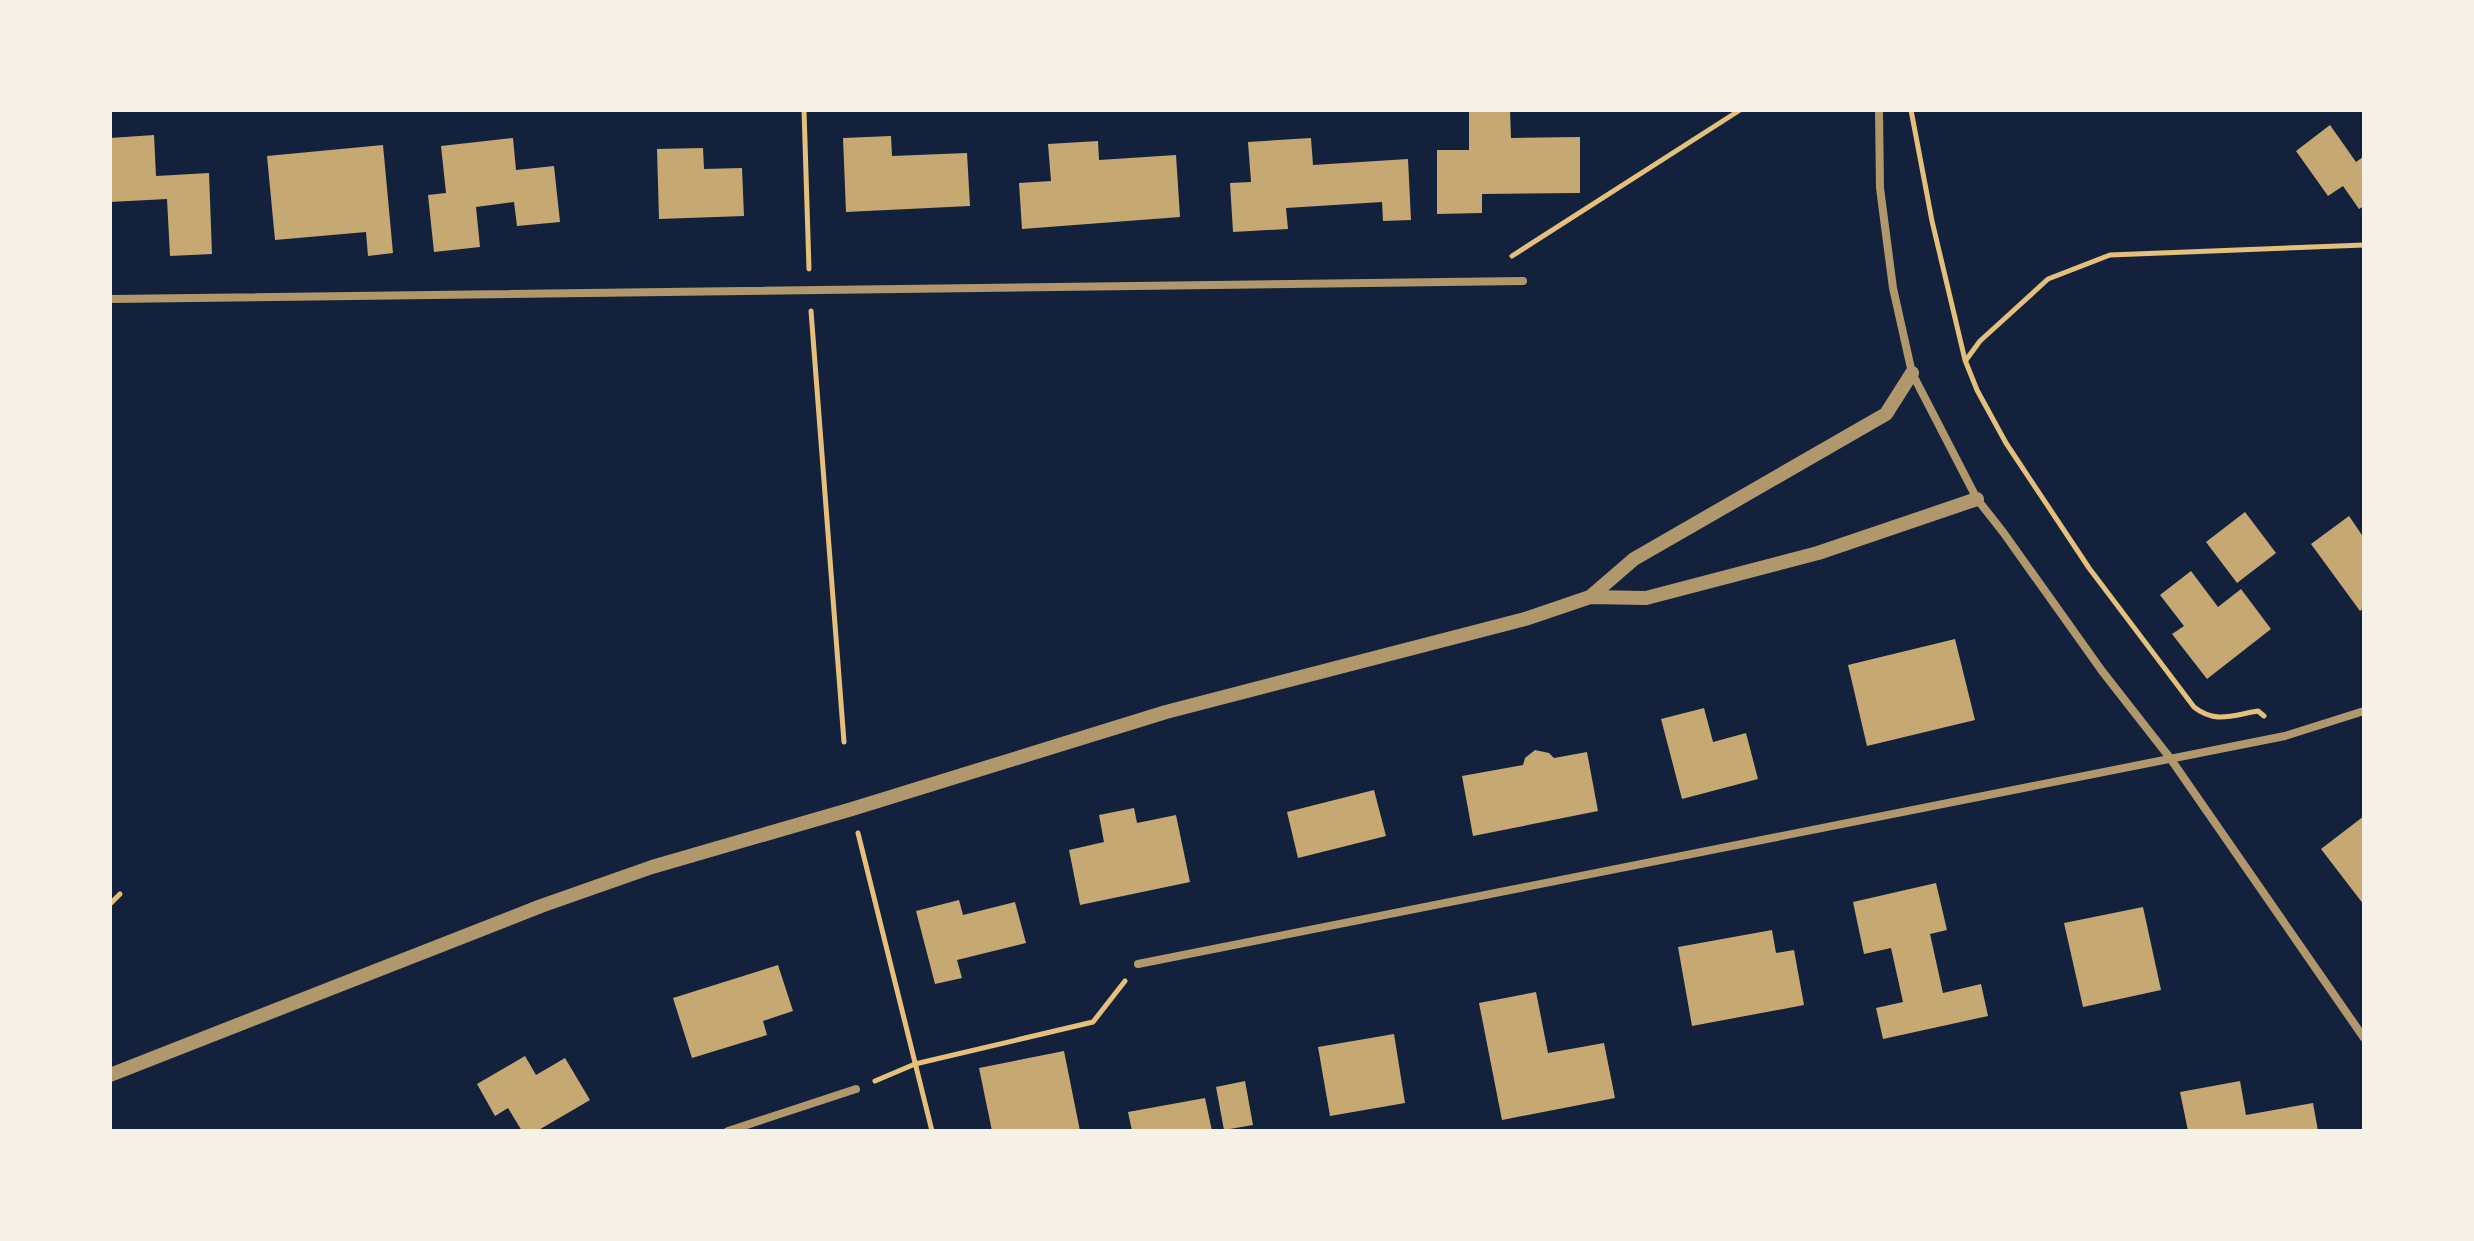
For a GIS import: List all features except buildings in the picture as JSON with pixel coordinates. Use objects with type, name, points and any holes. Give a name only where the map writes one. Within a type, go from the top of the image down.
[{"type":"street","points":[[1879,110],[1880,188],[1893,288],[1912,373],[1977,499],[2102,671],[2170,758],[2364,1038]]},
{"type":"street","points":[[110,299],[1523,281]]},
{"type":"street","points":[[1590,597],[1634,559],[1886,414],[1912,373]]},
{"type":"street","points":[[110,1075],[541,906],[652,867],[1166,712],[1525,619],[1590,597],[1646,598],[1818,553],[1977,499]]},
{"type":"street","points":[[1138,964],[2285,736],[2364,711]]},
{"type":"street","points":[[728,1131],[856,1089]]},
{"type":"path","points":[[804,110],[810,291],[844,742]]},
{"type":"path","points":[[1472,282],[1740,110]]},
{"type":"path","points":[[1911,110],[1932,221],[1965,360],[1977,390],[2006,443],[2089,568],[2194,707],[2205,716],[2223,717],[2258,711],[2285,736]]},
{"type":"path","points":[[1965,360],[1980,341],[2048,279],[2110,255],[2364,245]]},
{"type":"path","points":[[852,809],[932,1131]]},
{"type":"path","points":[[110,904],[120,894]]},
{"type":"path","points":[[856,1089],[915,1064],[1093,1022],[1138,964]]}]
